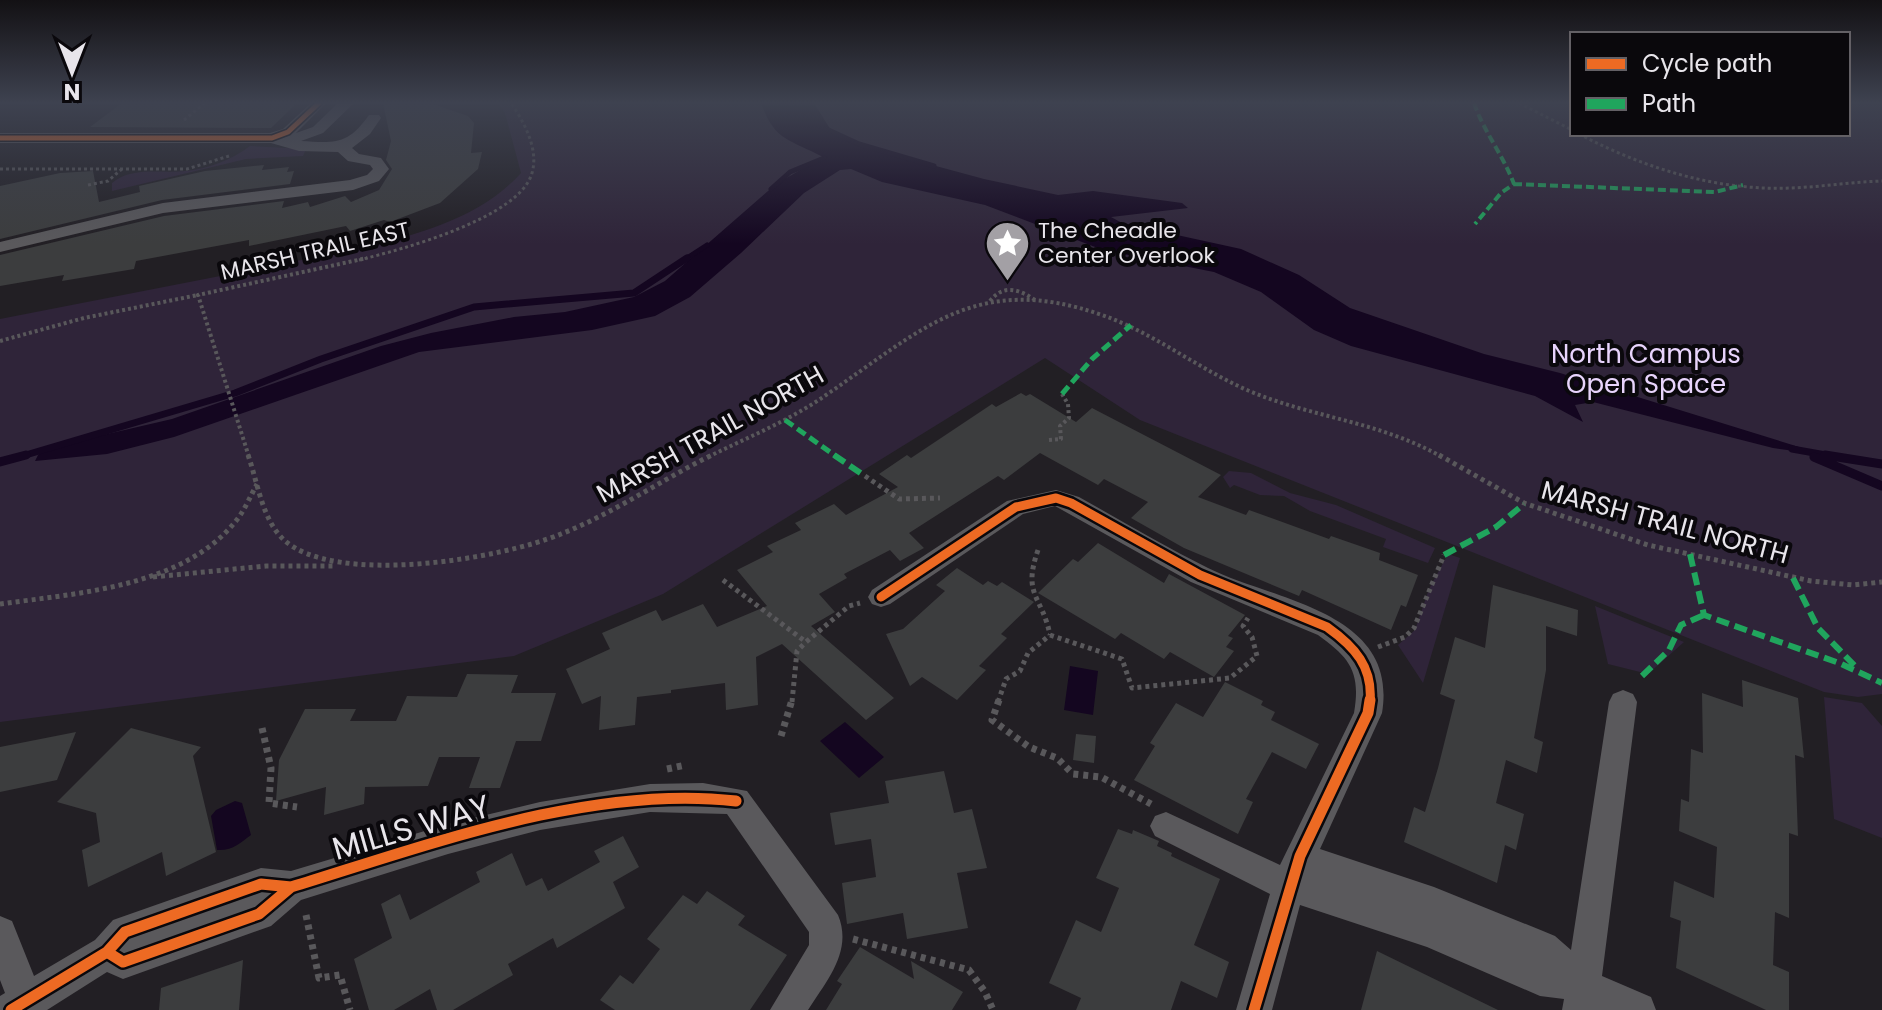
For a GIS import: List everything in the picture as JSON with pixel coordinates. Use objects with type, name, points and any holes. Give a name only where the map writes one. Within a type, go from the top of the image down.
[{"type":"street","points":[[0,247],[81,228],[110,230],[151,221],[177,208],[243,196],[364,182],[381,169],[375,161],[328,150]]},
{"type":"street","points":[[322,189],[323,179],[350,150]]},
{"type":"street","points":[[881,597],[1016,507],[1056,498],[1071,503],[1202,576],[1327,629],[1359,654],[1366,667],[1372,698],[1368,713],[1295,871],[1254,1010]]},
{"type":"street","points":[[1582,997],[1623,702]]},
{"type":"street","name":"MILLS WAY","points":[[22,1007],[107,952],[125,932],[261,884],[298,901],[448,839],[540,816],[650,798],[703,797],[736,801],[826,927],[826,949],[788,1010]]},
{"type":"street","points":[[1160,816],[1295,871],[1348,875],[1434,903],[1543,948],[1582,997],[1638,1010]]},
{"type":"street","points":[[0,933],[22,1007]]},
{"type":"path","points":[[1607,150],[1643,164],[1715,181],[1788,188],[1882,181]]},
{"type":"path","points":[[0,169],[187,169],[235,153]]},
{"type":"path","points":[[88,185],[103,182],[123,168]]},
{"type":"path","points":[[100,169],[103,182]]},
{"type":"path","points":[[989,302],[994,294],[1007,289],[1026,293],[1037,301]]},
{"type":"path","points":[[1049,440],[1061,439],[1060,426],[1069,418],[1068,404],[1062,394]]},
{"type":"path","points":[[865,476],[899,499],[940,498]]},
{"type":"path","points":[[1038,550],[1029,575],[1029,588],[1045,613],[1050,635]]},
{"type":"path","points":[[1394,640],[1405,637],[1414,628],[1444,555]]},
{"type":"path","points":[[723,580],[806,642]]},
{"type":"path","points":[[781,736],[795,692],[797,651],[849,606]]},
{"type":"path","points":[[1050,635],[1122,659],[1132,688],[1230,678],[1257,656],[1252,637],[1243,626],[1252,611]]},
{"type":"path","points":[[1050,635],[1028,653],[1020,671],[1006,679],[992,720],[1029,747],[1057,758],[1073,774],[1101,777],[1160,816]]},
{"type":"path","points":[[262,728],[271,768],[269,803],[297,807]]},
{"type":"path","points":[[667,769],[686,765]]},
{"type":"path","points":[[298,901],[319,978],[340,975],[350,1010]]},
{"type":"path","points":[[863,940],[969,970],[985,992],[993,1010]]},
{"type":"green space","points":[[306,150],[303,156],[246,159],[112,191],[112,183],[129,174],[202,168],[243,151]]},
{"type":"green space","name":"North Campus Open Space","points":[[515,150],[1882,150],[1882,694],[1858,697],[1824,692],[1140,420],[1045,358],[663,594],[514,656],[0,722],[0,319],[368,247],[470,212],[521,173]]},
{"type":"green space","points":[[1229,471],[1251,473],[1290,493],[1336,505],[1435,548],[1428,563],[1383,547],[1386,539],[1310,511],[1284,496],[1260,495],[1234,485],[1230,488],[1223,477]]},
{"type":"green space","points":[[1448,554],[1460,558],[1423,683],[1398,645],[1415,630],[1429,589]]},
{"type":"green space","points":[[1595,606],[1684,642],[1648,674],[1608,664]]},
{"type":"green space","points":[[1824,697],[1862,703],[1882,726],[1882,838],[1834,819]]},
{"type":"shaded area","points":[[809,150],[877,150],[1058,195],[1093,191],[1182,203],[1188,208],[1111,217],[1122,223],[1241,249],[1299,275],[1350,308],[1484,354],[1560,373],[1799,447],[1802,452],[1773,448],[1593,402],[1575,405],[1583,422],[1535,396],[1351,346],[1314,330],[1261,292],[1214,272],[1103,250],[985,205],[882,182],[851,169],[840,170],[804,193],[690,297],[655,316],[592,330],[419,352],[174,437],[107,454],[35,461],[47,448],[172,419],[381,346],[431,333],[514,317],[565,312],[634,297],[665,281],[776,184],[823,157]]},
{"type":"shaded area","points":[[1070,666],[1098,671],[1093,715],[1064,710]]},
{"type":"shaded area","points":[[845,722],[884,757],[859,778],[820,741]]},
{"type":"shaded area","points":[[235,801],[242,803],[251,835],[232,848],[217,850],[211,816],[216,810]]},
{"type":"building","points":[[389,150],[482,152],[478,169],[440,203],[390,222],[384,220],[350,231],[346,226],[249,246],[249,240],[136,261],[134,269],[62,281],[64,275],[0,286],[0,255],[164,216],[284,201],[282,208],[308,202],[310,207],[345,196],[351,202],[379,190],[392,169],[386,160]]},
{"type":"building","points":[[264,165],[262,170],[289,167],[287,172],[294,171],[290,184],[162,200],[0,239],[0,186],[60,173],[93,171],[99,202],[140,192],[139,186],[205,171]]},
{"type":"building","points":[[1021,393],[1026,396],[1030,394],[1076,422],[1092,408],[1221,475],[1198,497],[1246,515],[1249,510],[1329,539],[1331,536],[1380,553],[1379,560],[1418,575],[1406,607],[1401,605],[1391,630],[1302,590],[1299,596],[1184,548],[1131,518],[1148,502],[1104,479],[1098,485],[1040,453],[1004,480],[998,476],[909,533],[924,548],[900,561],[890,550],[844,574],[847,578],[819,594],[835,612],[811,626],[894,698],[866,720],[782,644],[756,657],[758,705],[726,710],[725,683],[671,690],[671,693],[637,697],[635,725],[599,730],[601,696],[582,704],[566,669],[610,649],[602,633],[656,610],[662,621],[703,604],[717,627],[767,606],[737,570],[773,552],[767,546],[801,530],[795,523],[834,504],[846,515],[898,487],[879,474],[907,455],[911,458],[992,404],[996,407]]},
{"type":"building","points":[[1098,543],[1164,583],[1169,574],[1245,615],[1228,636],[1233,638],[1226,647],[1234,651],[1214,677],[1170,652],[1164,659],[1121,633],[1115,639],[1038,593],[1073,559],[1078,562]]},
{"type":"building","points":[[957,568],[983,585],[988,581],[997,586],[1002,582],[1034,602],[1001,634],[1007,638],[979,666],[986,670],[957,700],[922,677],[910,686],[886,634],[903,629],[945,591],[936,585]]},
{"type":"building","points":[[1493,585],[1578,610],[1577,636],[1546,626],[1546,670],[1534,738],[1543,742],[1537,773],[1506,760],[1496,803],[1524,814],[1516,850],[1505,845],[1497,883],[1404,842],[1414,807],[1425,812],[1455,700],[1440,694],[1455,637],[1485,648]]},
{"type":"building","points":[[467,674],[518,675],[511,693],[556,693],[541,741],[516,741],[500,788],[469,788],[480,757],[439,757],[428,786],[365,787],[364,804],[324,815],[326,787],[276,801],[279,760],[305,709],[356,709],[350,721],[396,721],[407,696],[457,697]]},
{"type":"building","points":[[1742,680],[1798,698],[1804,758],[1795,755],[1798,836],[1789,833],[1789,918],[1775,912],[1773,965],[1789,972],[1789,1010],[1766,1010],[1676,968],[1681,921],[1670,917],[1674,881],[1714,898],[1717,847],[1679,831],[1681,799],[1689,802],[1691,749],[1703,753],[1702,693],[1743,707]]},
{"type":"building","points":[[1225,682],[1263,701],[1261,705],[1275,712],[1271,720],[1319,744],[1306,769],[1272,752],[1246,799],[1253,802],[1238,834],[1134,780],[1155,746],[1150,743],[1176,703],[1203,717]]},
{"type":"building","points":[[131,728],[201,747],[193,756],[216,852],[166,876],[162,852],[88,887],[82,850],[100,842],[96,813],[57,802]]},
{"type":"building","points":[[76,732],[57,780],[0,792],[0,747]]},
{"type":"building","points":[[1076,734],[1096,736],[1094,763],[1073,760]]},
{"type":"building","points":[[944,771],[954,813],[972,809],[987,868],[957,873],[968,928],[907,939],[903,913],[847,924],[842,883],[876,877],[871,839],[835,845],[830,813],[889,803],[885,781]]},
{"type":"building","points":[[1118,829],[1132,834],[1133,830],[1159,841],[1157,846],[1172,853],[1171,856],[1220,879],[1194,945],[1229,962],[1217,998],[1181,981],[1171,1010],[1076,1010],[1081,998],[1049,983],[1076,920],[1101,932],[1119,888],[1096,878]]},
{"type":"building","points":[[623,836],[639,867],[613,882],[625,908],[557,948],[553,938],[508,964],[513,975],[453,1010],[437,1010],[430,989],[394,1010],[369,1010],[354,959],[392,938],[381,904],[400,894],[410,920],[480,882],[476,872],[512,853],[526,886],[542,878],[548,891],[600,862],[594,851]]},
{"type":"building","points":[[707,891],[745,916],[738,925],[787,955],[750,1010],[615,1010],[600,1000],[620,975],[633,984],[660,949],[647,939],[683,895],[697,904]]},
{"type":"building","points":[[860,947],[914,979],[911,961],[963,992],[952,1010],[826,1010],[842,984],[837,981]]},
{"type":"building","points":[[1377,951],[1498,1010],[1361,1010]]},
{"type":"building","points":[[243,960],[239,1010],[159,1010],[161,988]]},
{"type":"waterway","points":[[880,150],[934,166]]},
{"type":"waterway","points":[[771,189],[790,172],[824,158]]},
{"type":"waterway","points":[[684,260],[707,245]]},
{"type":"waterway","points":[[23,456],[235,393],[321,359],[474,307],[634,293],[687,258]]},
{"type":"waterway","points":[[1792,449],[1832,456]]},
{"type":"waterway","points":[[1825,455],[1832,456]]},
{"type":"waterway","points":[[0,462],[23,456]]},
{"type":"waterway","points":[[19,457],[23,456]]},
{"type":"waterway","points":[[1832,456],[1882,464]]},
{"type":"waterway","points":[[1832,456],[1837,457]]},
{"type":"waterway","points":[[1814,457],[1882,486]]},
{"type":"marked path","points":[[1475,224],[1501,193],[1514,184],[1499,150]]},
{"type":"marked path","points":[[1514,184],[1715,192],[1743,185]]},
{"type":"marked path","points":[[1062,394],[1092,359],[1131,325]]},
{"type":"marked path","points":[[785,420],[865,476]]},
{"type":"marked path","points":[[1444,555],[1496,527],[1524,504]]},
{"type":"marked path","points":[[1690,554],[1704,615],[1839,663],[1882,683]]},
{"type":"marked path","points":[[1793,578],[1818,628],[1855,666]]},
{"type":"marked path","points":[[1642,676],[1669,650],[1681,625],[1704,615]]},
{"type":"cycle path","points":[[881,597],[1016,507],[1056,498],[1071,503],[1200,575],[1327,627],[1359,655],[1370,683],[1368,713],[1300,856],[1254,1010]]},
{"type":"cycle path","points":[[291,887],[259,914],[123,962],[107,952],[125,932],[261,884],[291,887],[448,839],[540,816],[650,798],[703,797],[736,801]]},
{"type":"cycle path","points":[[11,1010],[107,952]]},
{"type":"place","name":"The Cheadle Center Overlook","points":[[1007,282]]}]
